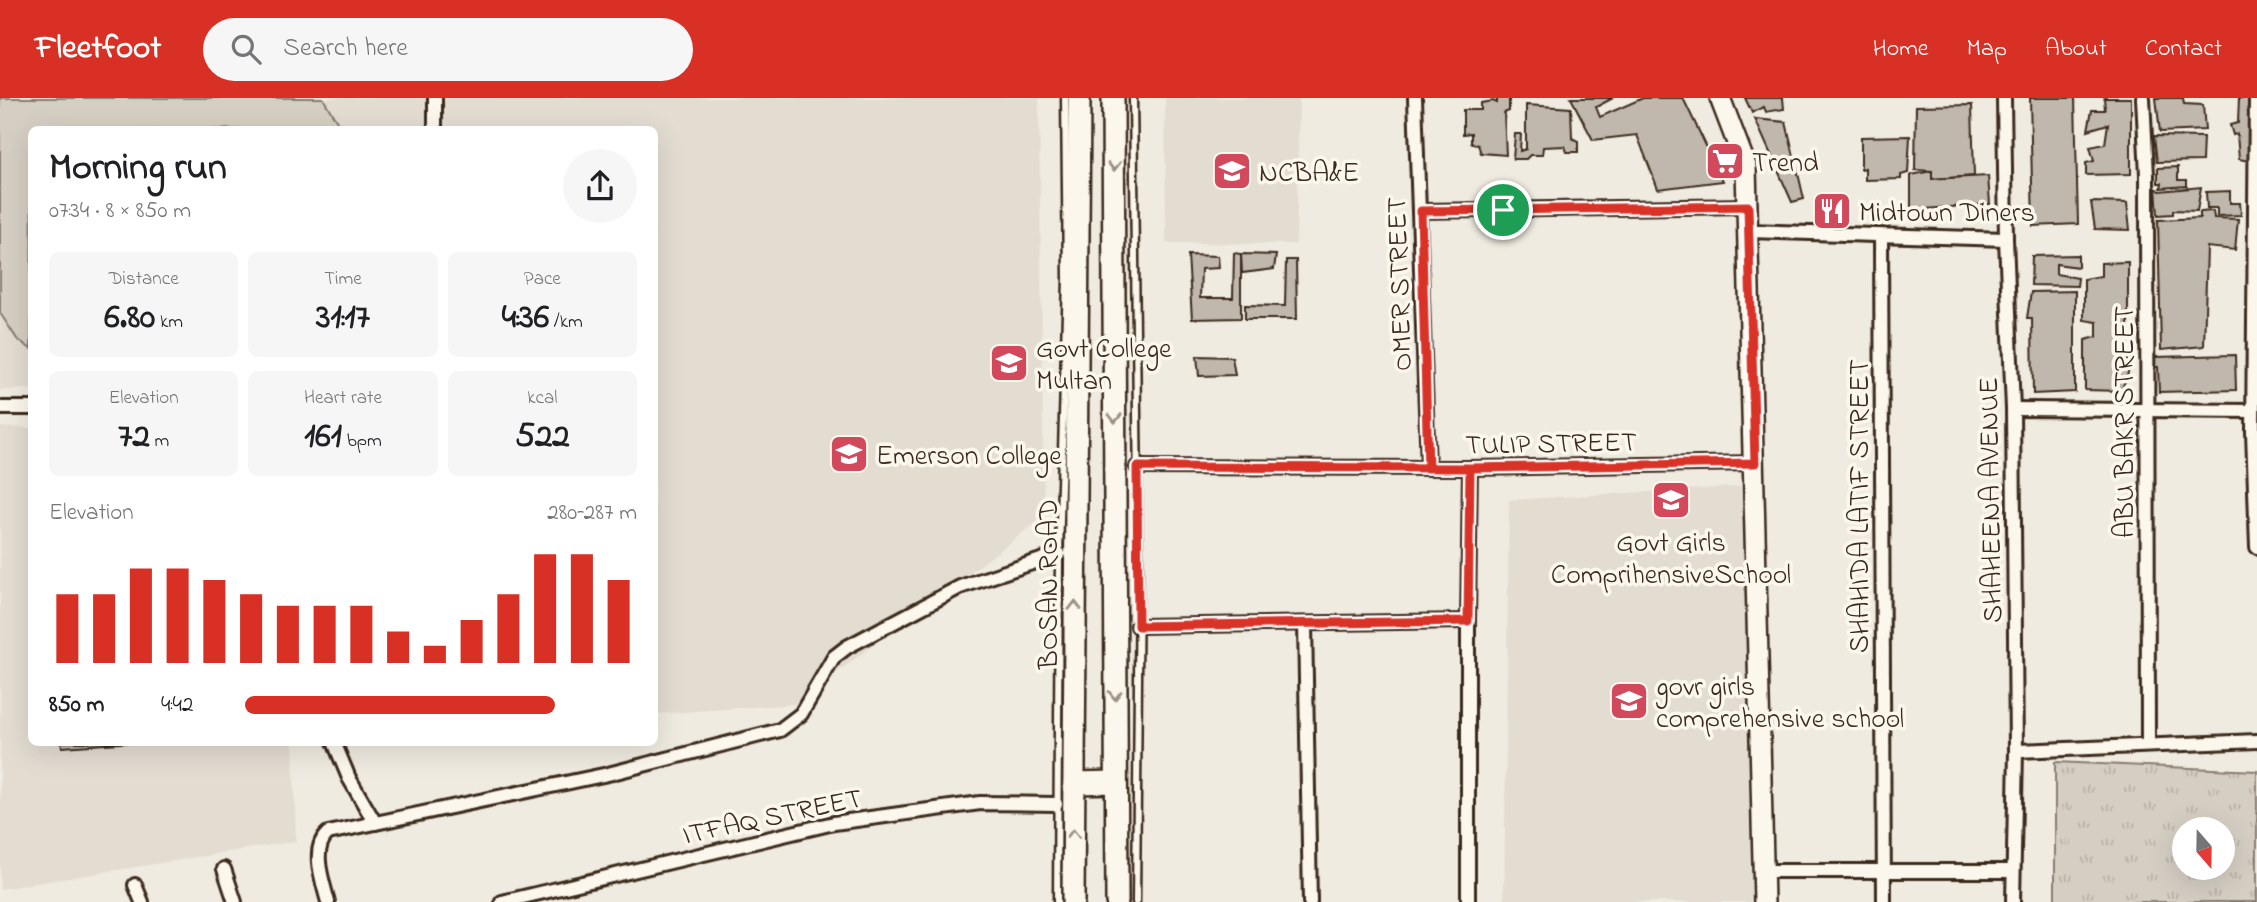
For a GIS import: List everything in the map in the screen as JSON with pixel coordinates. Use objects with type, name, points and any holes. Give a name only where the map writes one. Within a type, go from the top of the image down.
[{"type":"main road","name":"BOSAN ROAD","points":[[1073,902],[1079,98]]},
{"type":"main road","points":[[1113,98],[1116,902]]},
{"type":"main road","points":[[1073,783],[1116,782]]},
{"type":"street","points":[[435,98],[435,126]]},
{"type":"street","name":"OMER STREET","points":[[1415,98],[1428,468]]},
{"type":"street","points":[[1720,98],[1746,166],[1764,902]]},
{"type":"street","name":"SHAHEENA AVENUE","points":[[2004,98],[2013,409],[2016,751],[2013,902]]},
{"type":"street","name":"ABU BAKR STREET","points":[[2143,98],[2147,175],[2148,745]]},
{"type":"street","points":[[2256,98],[2253,411],[2257,547]]},
{"type":"street","points":[[1421,211],[1748,206]]},
{"type":"street","points":[[1749,231],[2006,239]]},
{"type":"street","name":"SHAHIDA LATIF STREET","points":[[1881,236],[1884,902]]},
{"type":"street","points":[[0,408],[28,408]]},
{"type":"street","points":[[2013,409],[2253,411]]},
{"type":"street","name":"TULIP STREET","points":[[1137,467],[1470,468],[1755,463]]},
{"type":"street","points":[[1468,902],[1470,468]]},
{"type":"street","points":[[328,902],[320,870],[319,846],[328,833],[608,774],[780,730],[801,714],[834,657],[846,647],[960,587],[1059,554]]},
{"type":"street","points":[[1138,626],[1468,621]]},
{"type":"street","points":[[1305,624],[1310,902]]},
{"type":"street","points":[[2016,751],[2257,741]]},
{"type":"street","points":[[336,746],[349,778],[375,823]]},
{"type":"street","name":"ITFAQ STREET","points":[[502,902],[525,899],[834,823],[980,803],[1056,804]]},
{"type":"street","points":[[224,869],[235,902]]},
{"type":"street","points":[[1764,872],[2012,871]]},
{"type":"street","points":[[135,885],[142,902]]},
{"type":"lane","points":[[1057,902],[1059,554],[1067,279],[1065,98]]},
{"type":"lane","points":[[1133,98],[1138,626],[1136,902]]},
{"type":"shaded area","name":"Emerson College","points":[[0,98],[1039,98],[1044,517],[795,704],[658,714],[658,126],[28,126],[28,389],[0,390]]},
{"type":"shaded area","name":"NCBA&E","points":[[1165,98],[1299,98],[1296,244],[1166,243]]},
{"type":"shaded area","points":[[0,427],[28,428],[28,746],[293,746],[296,841],[0,889]]},
{"type":"shaded area","name":"govr girls comprehensive school","points":[[1750,486],[1754,902],[1504,902],[1509,500]]},
{"type":"green space","points":[[0,98],[323,98],[339,126],[28,126],[28,347],[17,339],[0,313]]},
{"type":"green space","points":[[2055,762],[2257,771],[2257,902],[2055,902]]},
{"type":"building","points":[[1497,98],[1509,98],[1509,111],[1504,113],[1506,155],[1481,153],[1478,145],[1471,143],[1471,133],[1463,134],[1463,110],[1481,110],[1481,103],[1497,103]]},
{"type":"building","points":[[1571,98],[1613,98],[1596,107],[1600,117],[1643,98],[1683,98],[1723,181],[1658,189],[1637,135],[1593,140]]},
{"type":"building","points":[[1745,98],[1783,98],[1784,109],[1766,112],[1764,107],[1752,113]]},
{"type":"building","points":[[2030,98],[2075,98],[2078,224],[2033,226]]},
{"type":"building","points":[[2104,98],[2131,98],[2131,174],[2086,175],[2086,163],[2094,161],[2090,147],[2105,144],[2108,124],[2088,130],[2092,110],[2105,110]]},
{"type":"building","points":[[2156,98],[2183,98],[2184,104],[2203,105],[2205,130],[2160,132]]},
{"type":"building","points":[[2239,98],[2251,98],[2249,161],[2239,159],[2237,134],[2233,135],[2230,125],[2238,123]]},
{"type":"building","points":[[1526,105],[1571,108],[1572,138],[1578,141],[1578,152],[1567,152],[1565,146],[1543,147],[1542,155],[1513,159],[1515,134],[1521,134],[1520,151],[1526,149]]},
{"type":"building","points":[[1972,105],[1974,176],[1932,179],[1932,171],[1915,170],[1916,106]]},
{"type":"building","points":[[1755,119],[1786,122],[1804,199],[1792,202]]},
{"type":"building","points":[[1910,136],[1908,173],[1901,175],[1901,179],[1865,180],[1865,168],[1861,169],[1861,137]]},
{"type":"building","points":[[2154,136],[2203,137],[2202,161],[2157,162]]},
{"type":"building","points":[[2178,167],[2178,180],[2187,180],[2187,186],[2161,188],[2162,183],[2158,183],[2158,168]]},
{"type":"building","points":[[1932,171],[1932,179],[1988,176],[1990,204],[1911,210],[1911,175]]},
{"type":"building","points":[[2201,187],[2197,211],[2173,210],[2173,214],[2158,215],[2156,188],[2160,191]]},
{"type":"building","points":[[2230,191],[2230,203],[2240,203],[2241,215],[2217,216],[2217,208],[2207,208],[2206,192]]},
{"type":"building","points":[[2091,202],[2127,203],[2130,230],[2095,229]]},
{"type":"building","points":[[2213,211],[2214,218],[2238,219],[2235,250],[2207,247],[2204,346],[2161,350],[2158,220],[2200,218],[2200,212]]},
{"type":"building","points":[[1234,253],[1241,254],[1241,318],[1192,319],[1188,255],[1218,256],[1219,268],[1201,269],[1200,298],[1233,298]]},
{"type":"building","points":[[1241,254],[1276,255],[1274,269],[1242,273]]},
{"type":"building","points":[[2078,255],[2078,267],[2056,264],[2056,274],[2078,278],[2077,286],[2031,285],[2032,256]]},
{"type":"building","points":[[1286,260],[1296,260],[1297,319],[1245,319],[1245,305],[1285,306]]},
{"type":"building","points":[[2128,262],[2128,373],[2121,391],[2085,390],[2085,340],[2097,337],[2097,322],[2084,320],[2084,279],[2101,276],[2101,263]]},
{"type":"building","points":[[2075,291],[2075,392],[2033,394],[2032,318],[2027,318],[2031,292]]},
{"type":"building","points":[[2235,355],[2236,390],[2159,392],[2155,357]]},
{"type":"building","points":[[1197,356],[1232,357],[1235,375],[1199,376]]},
{"type":"place","name":"Trend","points":[[1725,161]]},
{"type":"place","name":"NCBA&E","points":[[1232,171]]},
{"type":"place","name":"Midtown Diners","points":[[1832,211]]},
{"type":"place","name":"Govt College Multan","points":[[1009,363]]},
{"type":"place","name":"Emerson College","points":[[849,454]]},
{"type":"place","name":"Govt Girls ComprihensiveSchool","points":[[1671,500]]},
{"type":"place","name":"govr girls comprehensive school","points":[[1629,701]]},
{"type":"route","points":[[1503,210],[1421,211],[1428,468],[1470,468],[1468,621],[1138,626],[1137,467],[1470,468],[1755,463],[1748,206],[1503,210]]}]
